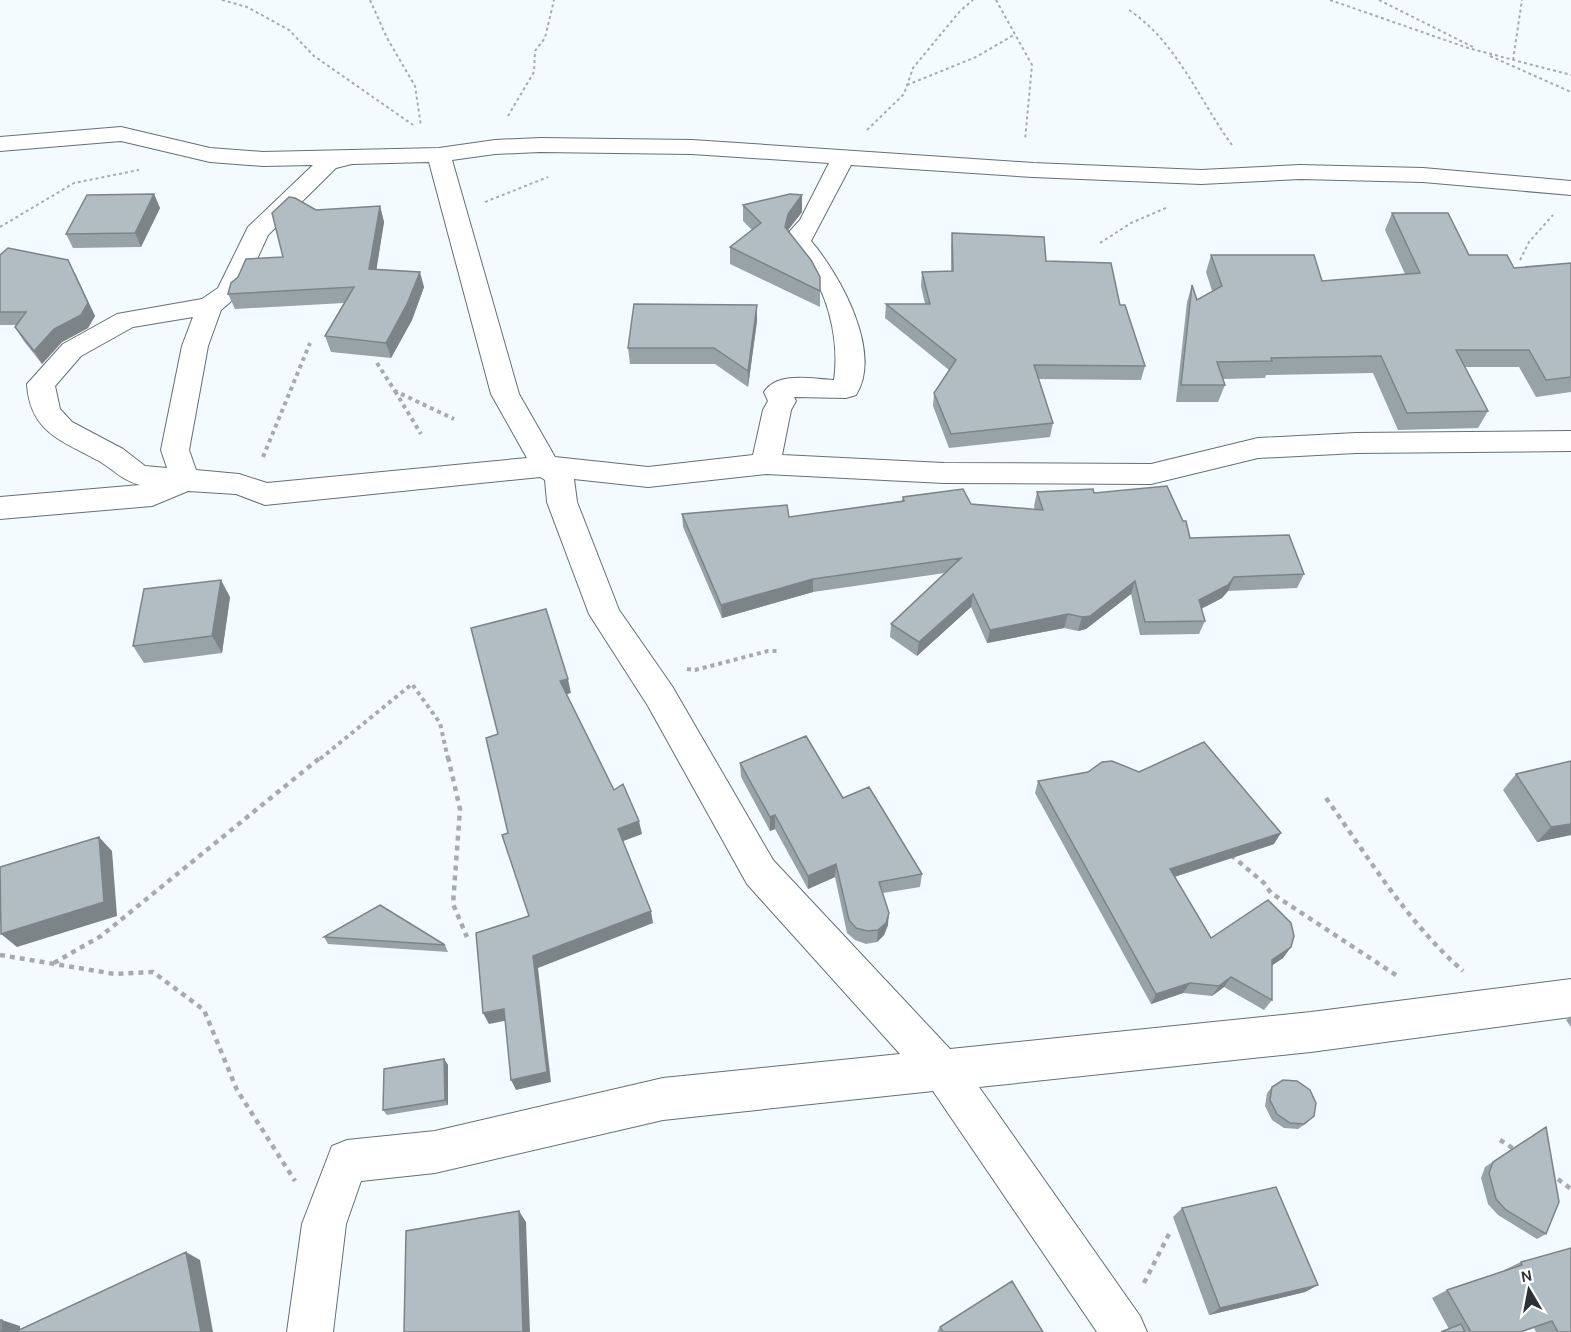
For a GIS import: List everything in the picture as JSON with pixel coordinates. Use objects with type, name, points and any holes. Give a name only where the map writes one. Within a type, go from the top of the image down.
[{"type":"street","points":[[0,144],[121,134],[210,155],[263,159],[439,155],[495,147],[692,147],[1026,169],[1201,177],[1300,172],[1423,175],[1571,188]]},
{"type":"street","points":[[439,155],[506,394],[546,466],[559,477],[561,502],[604,614],[660,696],[760,872],[943,1071],[1124,1332]]},
{"type":"street","points":[[356,156],[328,162],[257,232],[229,292],[210,306],[126,320],[72,350],[41,384],[40,401],[46,412],[75,441],[111,455],[138,474],[239,484],[265,494],[546,466],[648,477],[766,464],[944,473],[1151,474],[1258,448],[1356,443],[1571,441]]},
{"type":"street","points":[[766,464],[777,410],[782,401],[778,392],[784,388],[846,389],[850,375],[849,339],[829,281],[799,242],[802,231],[810,223],[843,158]]},
{"type":"street","points":[[185,480],[175,450],[195,346],[210,306]]},
{"type":"street","points":[[0,508],[152,495],[185,480]]},
{"type":"street","points":[[310,1332],[324,1224],[347,1161],[435,1152],[663,1099],[1311,1032],[1571,998]]},
{"type":"path","points":[[222,0],[247,7],[289,30],[314,56],[422,130],[415,86],[387,38],[370,0]]},
{"type":"path","points":[[495,147],[506,120],[534,72],[535,51],[545,38],[554,0]]},
{"type":"path","points":[[843,158],[876,119],[904,94],[913,68],[960,11],[973,0]]},
{"type":"path","points":[[996,0],[1032,65],[1025,129],[1026,169]]},
{"type":"path","points":[[1330,0],[1482,52],[1571,75]]},
{"type":"path","points":[[1379,0],[1482,52],[1571,93]]},
{"type":"path","points":[[1513,60],[1522,0]]},
{"type":"path","points":[[1130,10],[1139,15],[1169,48],[1203,106],[1246,162],[1252,174]]},
{"type":"path","points":[[906,85],[976,57],[1014,35]]},
{"type":"path","points":[[0,227],[74,183],[142,169]]},
{"type":"path","points":[[458,221],[485,202],[550,176]]},
{"type":"path","points":[[1100,243],[1131,223],[1170,206]]},
{"type":"path","points":[[1520,260],[1529,242],[1556,211]]},
{"type":"path","points":[[251,489],[310,343]]},
{"type":"path","points":[[377,363],[421,434]]},
{"type":"path","points":[[395,391],[445,417],[454,419]]},
{"type":"path","points":[[630,652],[661,667],[695,670],[768,651],[778,651]]},
{"type":"path","points":[[54,963],[101,936],[411,684],[419,691],[440,723],[460,809],[453,904],[467,937]]},
{"type":"path","points":[[1326,798],[1391,890],[1447,958],[1509,1006]]},
{"type":"path","points":[[1229,853],[1264,883],[1271,893],[1397,975],[1438,1015]]},
{"type":"path","points":[[0,956],[116,974],[153,972],[204,1010],[237,1090],[324,1224]]},
{"type":"path","points":[[1500,1140],[1519,1152]]},
{"type":"path","points":[[1548,1171],[1571,1189]]},
{"type":"building","points":[[154,194],[135,233],[66,234],[87,195]]},
{"type":"building","points":[[790,194],[802,195],[788,214],[785,227],[811,260],[820,277],[820,291],[730,247],[761,223],[743,205]]},
{"type":"building","points":[[289,197],[316,210],[380,206],[369,269],[420,272],[407,304],[386,343],[325,336],[354,287],[228,294],[231,283],[238,277],[246,259],[283,257],[272,213]]},
{"type":"building","points":[[1392,213],[1448,213],[1469,255],[1507,255],[1514,268],[1571,263],[1571,377],[1546,380],[1529,350],[1456,350],[1488,411],[1407,413],[1381,356],[1271,358],[1272,361],[1217,362],[1225,385],[1181,385],[1192,285],[1197,300],[1222,286],[1211,255],[1314,255],[1322,281],[1420,273]]},
{"type":"building","points":[[952,233],[1044,237],[1046,261],[1111,263],[1120,305],[1125,305],[1145,366],[1034,365],[1053,423],[951,434],[934,393],[956,360],[886,304],[930,304],[922,272],[953,271]]},
{"type":"building","points":[[8,248],[68,260],[88,303],[81,315],[54,329],[34,351],[15,327],[26,312],[0,312],[0,255]]},
{"type":"building","points":[[634,304],[757,305],[748,371],[714,348],[628,348]]},
{"type":"building","points":[[1167,486],[1183,521],[1186,521],[1190,538],[1289,535],[1304,574],[1234,577],[1228,585],[1199,600],[1205,621],[1145,622],[1135,581],[1090,616],[1068,614],[990,630],[973,594],[919,642],[891,624],[961,558],[813,579],[721,605],[682,514],[787,505],[789,517],[904,501],[903,497],[963,489],[971,504],[1043,510],[1037,492],[1093,489],[1094,493]]},
{"type":"building","points":[[221,580],[212,636],[133,646],[144,589]]},
{"type":"building","points":[[546,609],[568,679],[560,681],[614,790],[623,784],[639,821],[618,829],[651,911],[533,956],[547,1072],[511,1080],[504,1009],[483,1013],[476,933],[529,916],[502,835],[508,833],[486,738],[498,734],[471,628]]},
{"type":"building","points":[[806,736],[843,798],[869,787],[922,874],[879,882],[889,913],[886,923],[878,930],[867,931],[856,928],[849,920],[836,864],[808,876],[775,815],[770,817],[740,763]]},
{"type":"building","points":[[1204,742],[1281,833],[1170,869],[1211,938],[1268,900],[1291,923],[1294,936],[1291,947],[1272,960],[1272,1000],[1231,977],[1219,986],[1190,983],[1156,994],[1038,781],[1088,772],[1102,762],[1112,761],[1139,772]]},
{"type":"building","points":[[1571,761],[1571,824],[1551,827],[1516,774]]},
{"type":"building","points":[[99,837],[104,902],[1,934],[0,867]]},
{"type":"building","points":[[380,905],[445,945],[324,937]]},
{"type":"building","points":[[444,1059],[445,1100],[383,1110],[384,1069]]},
{"type":"building","points":[[1283,1080],[1297,1081],[1310,1090],[1316,1103],[1314,1116],[1304,1124],[1290,1123],[1277,1114],[1270,1100],[1272,1087]]},
{"type":"building","points":[[1546,1127],[1559,1202],[1546,1234],[1506,1210],[1496,1199],[1489,1173],[1493,1162]]},
{"type":"building","points":[[1276,1187],[1318,1285],[1220,1308],[1182,1208]]},
{"type":"building","points":[[519,1211],[523,1332],[404,1332],[406,1231]]},
{"type":"building","points":[[1571,1248],[1571,1332],[1558,1332],[1552,1321],[1520,1332],[1471,1332],[1447,1290],[1522,1265],[1521,1262]]},
{"type":"building","points":[[186,1252],[201,1332],[15,1332]]},
{"type":"building","points":[[1012,1281],[1043,1332],[943,1332],[940,1327]]},
{"type":"building","points":[[0,1320],[2,1320],[2,1332],[0,1332]]},
{"type":"building","points":[[1461,1324],[1465,1332],[1441,1332]]}]
